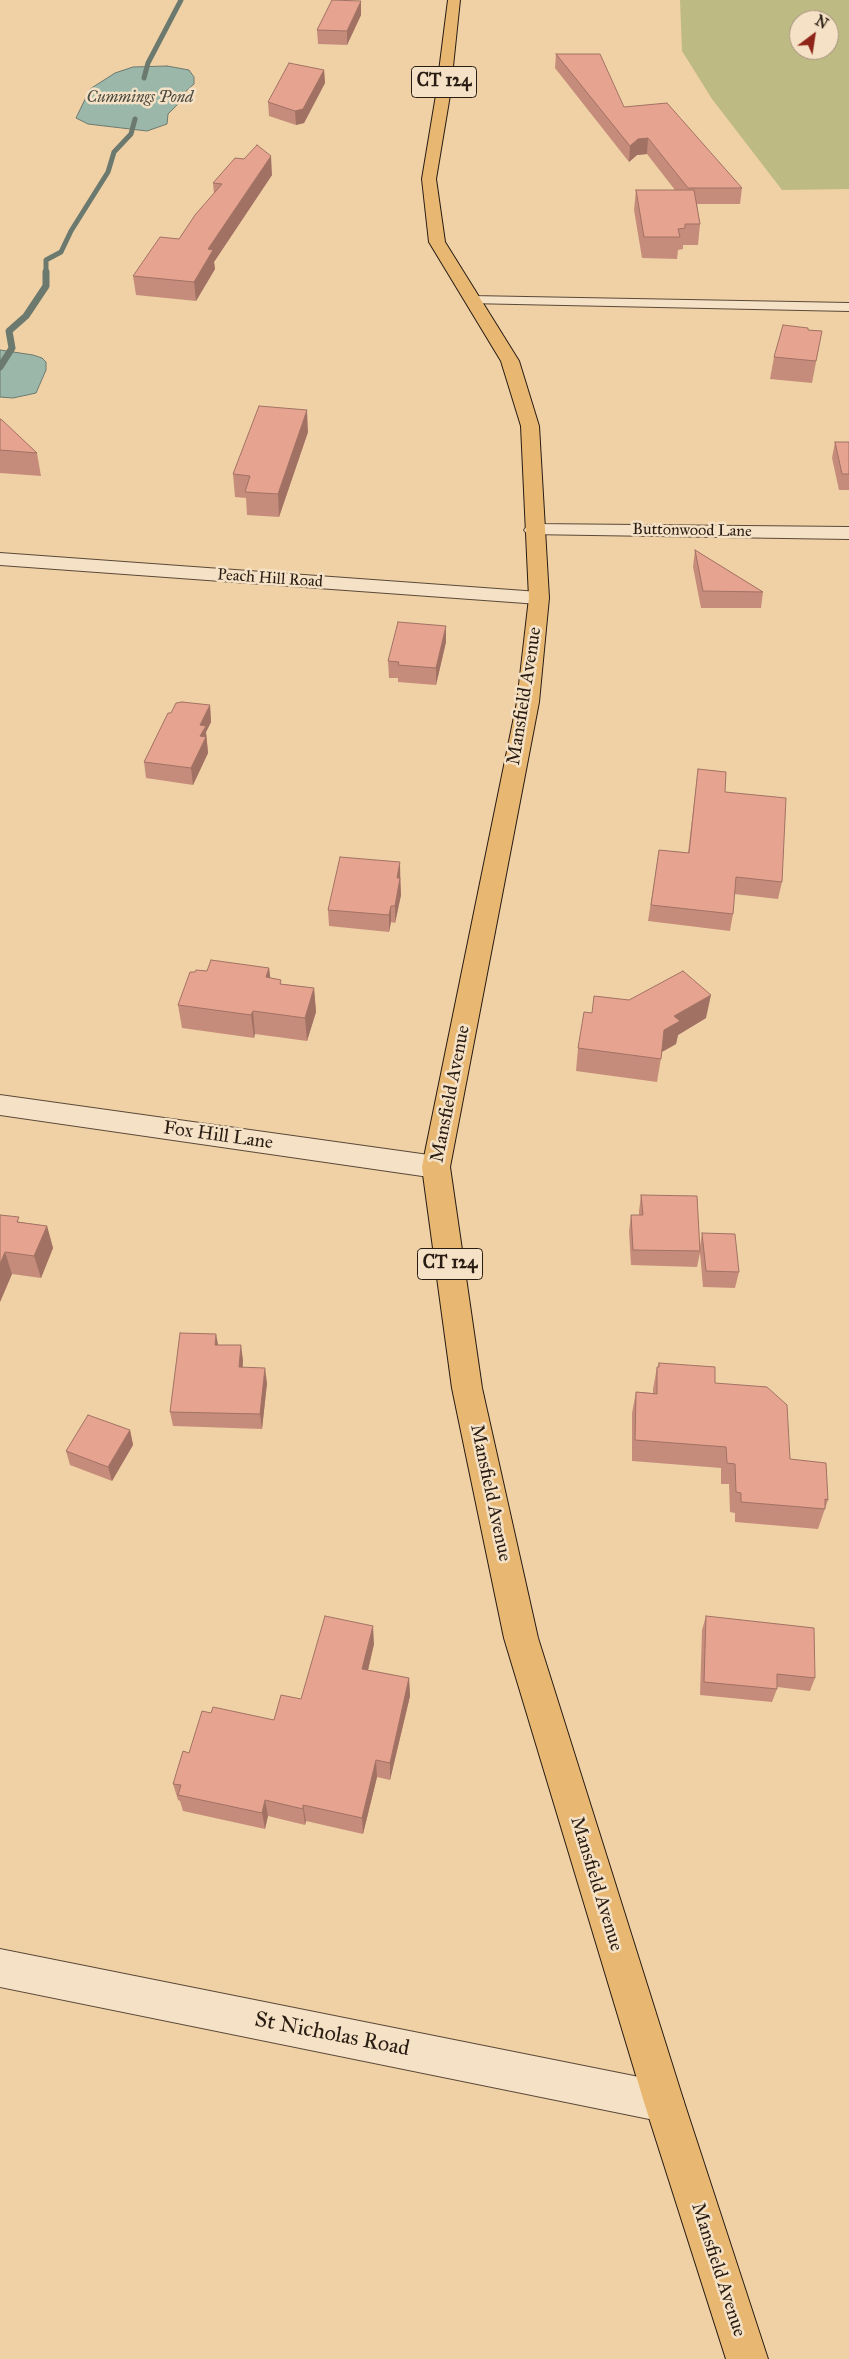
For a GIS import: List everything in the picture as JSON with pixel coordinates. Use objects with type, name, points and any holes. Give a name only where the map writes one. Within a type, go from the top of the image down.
[{"type":"main road","name":"Mansfield Avenue","points":[[454,0],[429,179],[437,242],[510,361],[530,426],[539,598],[528,702],[436,1167],[468,1388],[521,1638],[664,2102],[747,2359]]},
{"type":"street","name":"Buttonwood Lane","points":[[534,530],[849,533]]},
{"type":"street","name":"Peach Hill Road","points":[[0,559],[539,598]]},
{"type":"street","name":"Fox Hill Lane","points":[[0,1105],[436,1167]]},
{"type":"street","name":"St Nicholas Road","points":[[0,1968],[664,2102]]},
{"type":"lane","points":[[472,300],[849,307]]},
{"type":"shaded area","points":[[680,0],[849,0],[849,189],[782,190],[712,99],[682,51]]},
{"type":"water","name":"Cummings Pond","points":[[167,66],[189,70],[194,77],[194,84],[184,93],[178,104],[168,114],[167,124],[147,131],[88,124],[76,118],[90,89],[115,73],[133,67]]},
{"type":"water","points":[[0,350],[33,355],[42,358],[46,362],[46,370],[36,393],[13,398],[0,397]]},
{"type":"building","points":[[332,0],[361,1],[347,31],[317,30]]},
{"type":"building","points":[[556,54],[600,54],[624,107],[667,103],[742,188],[688,188],[648,138],[638,139],[630,146]]},
{"type":"building","points":[[289,63],[324,70],[303,109],[295,111],[268,102]]},
{"type":"building","points":[[257,145],[271,156],[208,249],[213,250],[194,282],[133,276],[160,237],[179,239],[195,215],[222,184],[213,183],[235,158],[244,159]]},
{"type":"building","points":[[636,190],[694,190],[700,224],[685,224],[685,228],[678,229],[680,237],[644,237]]},
{"type":"building","points":[[783,325],[822,331],[816,361],[774,357]]},
{"type":"building","points":[[259,406],[307,410],[278,494],[245,492],[250,476],[233,474]]},
{"type":"building","points":[[0,419],[2,420],[37,453],[0,450]]},
{"type":"building","points":[[835,442],[849,442],[849,474],[842,474]]},
{"type":"building","points":[[695,550],[763,592],[703,591]]},
{"type":"building","points":[[398,622],[446,626],[436,668],[398,665],[399,662],[388,661]]},
{"type":"building","points":[[176,703],[210,705],[200,725],[206,726],[200,736],[206,737],[191,768],[144,762],[168,713],[171,713]]},
{"type":"building","points":[[698,769],[726,772],[725,792],[786,798],[782,882],[736,877],[733,914],[651,905],[659,850],[689,853]]},
{"type":"building","points":[[340,857],[400,862],[397,878],[400,878],[395,906],[391,906],[389,915],[328,910]]},
{"type":"building","points":[[211,960],[269,968],[266,977],[281,980],[280,984],[314,988],[305,1018],[253,1011],[251,1015],[178,1005],[190,972],[195,972],[196,970],[207,971]]},
{"type":"building","points":[[683,971],[711,995],[674,1016],[680,1021],[664,1030],[661,1059],[578,1048],[584,1012],[592,1013],[594,996],[629,1000]]},
{"type":"building","points":[[641,1195],[697,1196],[700,1251],[633,1250],[631,1215],[643,1215]]},
{"type":"building","points":[[0,1215],[19,1217],[17,1222],[47,1226],[34,1256],[5,1252],[0,1264]]},
{"type":"building","points":[[702,1233],[735,1234],[739,1272],[706,1271]]},
{"type":"building","points":[[180,1333],[216,1334],[215,1345],[241,1345],[239,1367],[265,1368],[260,1414],[170,1412]]},
{"type":"building","points":[[659,1363],[715,1367],[715,1383],[767,1387],[787,1405],[790,1459],[826,1463],[828,1500],[825,1499],[825,1509],[741,1502],[741,1493],[736,1492],[735,1464],[727,1463],[726,1447],[635,1440],[636,1392],[657,1394],[657,1367],[659,1367]]},
{"type":"building","points":[[88,1415],[130,1430],[108,1467],[66,1451]]},
{"type":"building","points":[[325,1616],[373,1626],[362,1669],[409,1678],[390,1763],[376,1760],[362,1818],[303,1805],[303,1809],[265,1800],[262,1813],[178,1795],[181,1785],[173,1784],[183,1751],[189,1753],[202,1711],[211,1713],[213,1707],[274,1720],[281,1695],[301,1699]]},
{"type":"building","points":[[706,1616],[814,1628],[815,1678],[777,1674],[777,1689],[704,1682]]},
{"type":"waterway","points":[[144,78],[148,63],[181,0]]},
{"type":"waterway","points":[[0,367],[12,348],[9,331],[26,316],[46,286],[46,260],[61,252],[71,231],[108,172],[114,152],[131,134],[135,119]]}]
